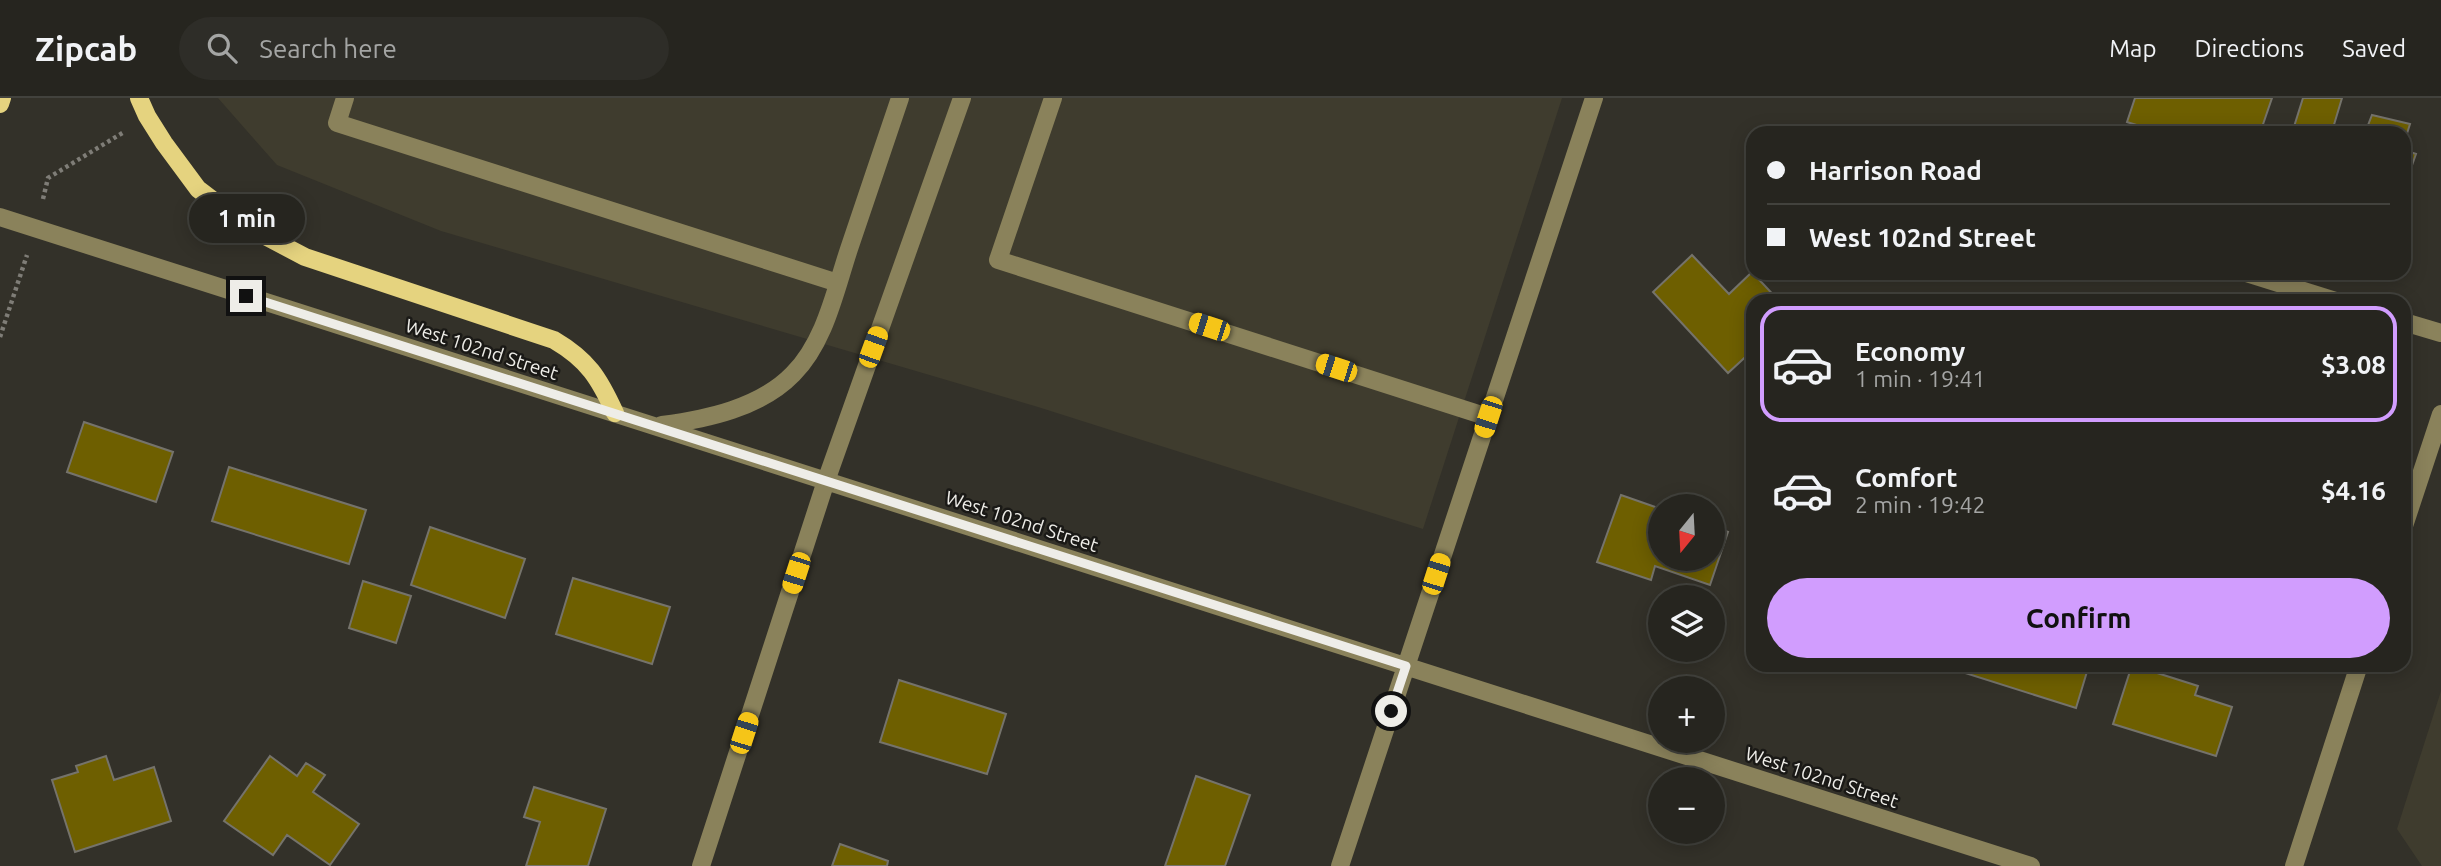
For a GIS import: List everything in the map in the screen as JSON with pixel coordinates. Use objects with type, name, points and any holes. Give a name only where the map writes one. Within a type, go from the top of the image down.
[{"type":"main road","points":[[0,104],[2,98]]},
{"type":"main road","points":[[139,98],[164,144],[198,189],[248,227],[305,257],[554,340],[575,352],[592,369],[615,414]]},
{"type":"street","points":[[345,98],[337,123],[838,282]]},
{"type":"street","points":[[654,426],[691,421],[747,404],[774,389],[806,359],[838,282],[900,98]]},
{"type":"street","points":[[701,866],[826,481],[962,98]]},
{"type":"street","points":[[1053,98],[998,260],[1488,417]]},
{"type":"street","points":[[1340,866],[1594,98]]},
{"type":"street","name":"West 102nd Street","points":[[0,217],[1406,666],[1976,858],[2031,866]]},
{"type":"street","points":[[2268,280],[2314,294]]},
{"type":"street","points":[[2411,324],[2441,334]]},
{"type":"street","points":[[2411,505],[2441,414]]},
{"type":"street","points":[[2294,866],[2357,672]]},
{"type":"path","points":[[48,178],[128,130]]},
{"type":"path","points":[[0,337],[15,293]]},
{"type":"shaded area","points":[[218,98],[1562,98],[1423,529],[1038,407],[441,231],[277,165]]},
{"type":"shaded area","points":[[2441,691],[2441,866],[2422,866],[2397,829]]},
{"type":"building","points":[[2135,98],[2272,98],[2262,126],[2140,126],[2127,122]]},
{"type":"building","points":[[2303,98],[2342,98],[2334,126],[2294,126]]},
{"type":"building","points":[[2372,115],[2410,124],[2409,126],[2368,126]]},
{"type":"building","points":[[2411,152],[2416,154],[2411,168]]},
{"type":"building","points":[[1692,255],[1729,294],[1746,278],[1746,280],[1759,280],[1772,294],[1746,294],[1746,356],[1728,373],[1653,292]]},
{"type":"building","points":[[84,422],[173,452],[156,502],[67,472]]},
{"type":"building","points":[[229,467],[366,510],[349,564],[212,521]]},
{"type":"building","points":[[1621,495],[1648,504],[1648,571],[1654,571],[1651,580],[1597,562]]},
{"type":"building","points":[[430,527],[525,559],[505,618],[411,585]]},
{"type":"building","points":[[1669,571],[1715,571],[1710,585]]},
{"type":"building","points":[[573,578],[670,607],[652,664],[556,634]]},
{"type":"building","points":[[363,581],[411,596],[396,643],[349,628]]},
{"type":"building","points":[[1962,672],[2087,672],[2076,708]]},
{"type":"building","points":[[2130,672],[2154,672],[2198,686],[2195,695],[2232,707],[2216,756],[2113,724]]},
{"type":"building","points":[[899,680],[1006,714],[987,774],[880,742]]},
{"type":"building","points":[[106,756],[114,780],[154,767],[171,821],[75,852],[52,780],[78,772],[76,766]]},
{"type":"building","points":[[270,756],[297,776],[306,763],[325,775],[313,792],[359,824],[330,865],[287,835],[273,855],[224,821]]},
{"type":"building","points":[[1196,776],[1250,795],[1225,866],[1165,866]]},
{"type":"building","points":[[534,787],[606,809],[588,866],[526,866],[540,822],[524,817]]},
{"type":"building","points":[[840,844],[888,861],[887,866],[832,866]]},
{"type":"route","points":[[246,296],[1406,666],[1391,711]]}]
